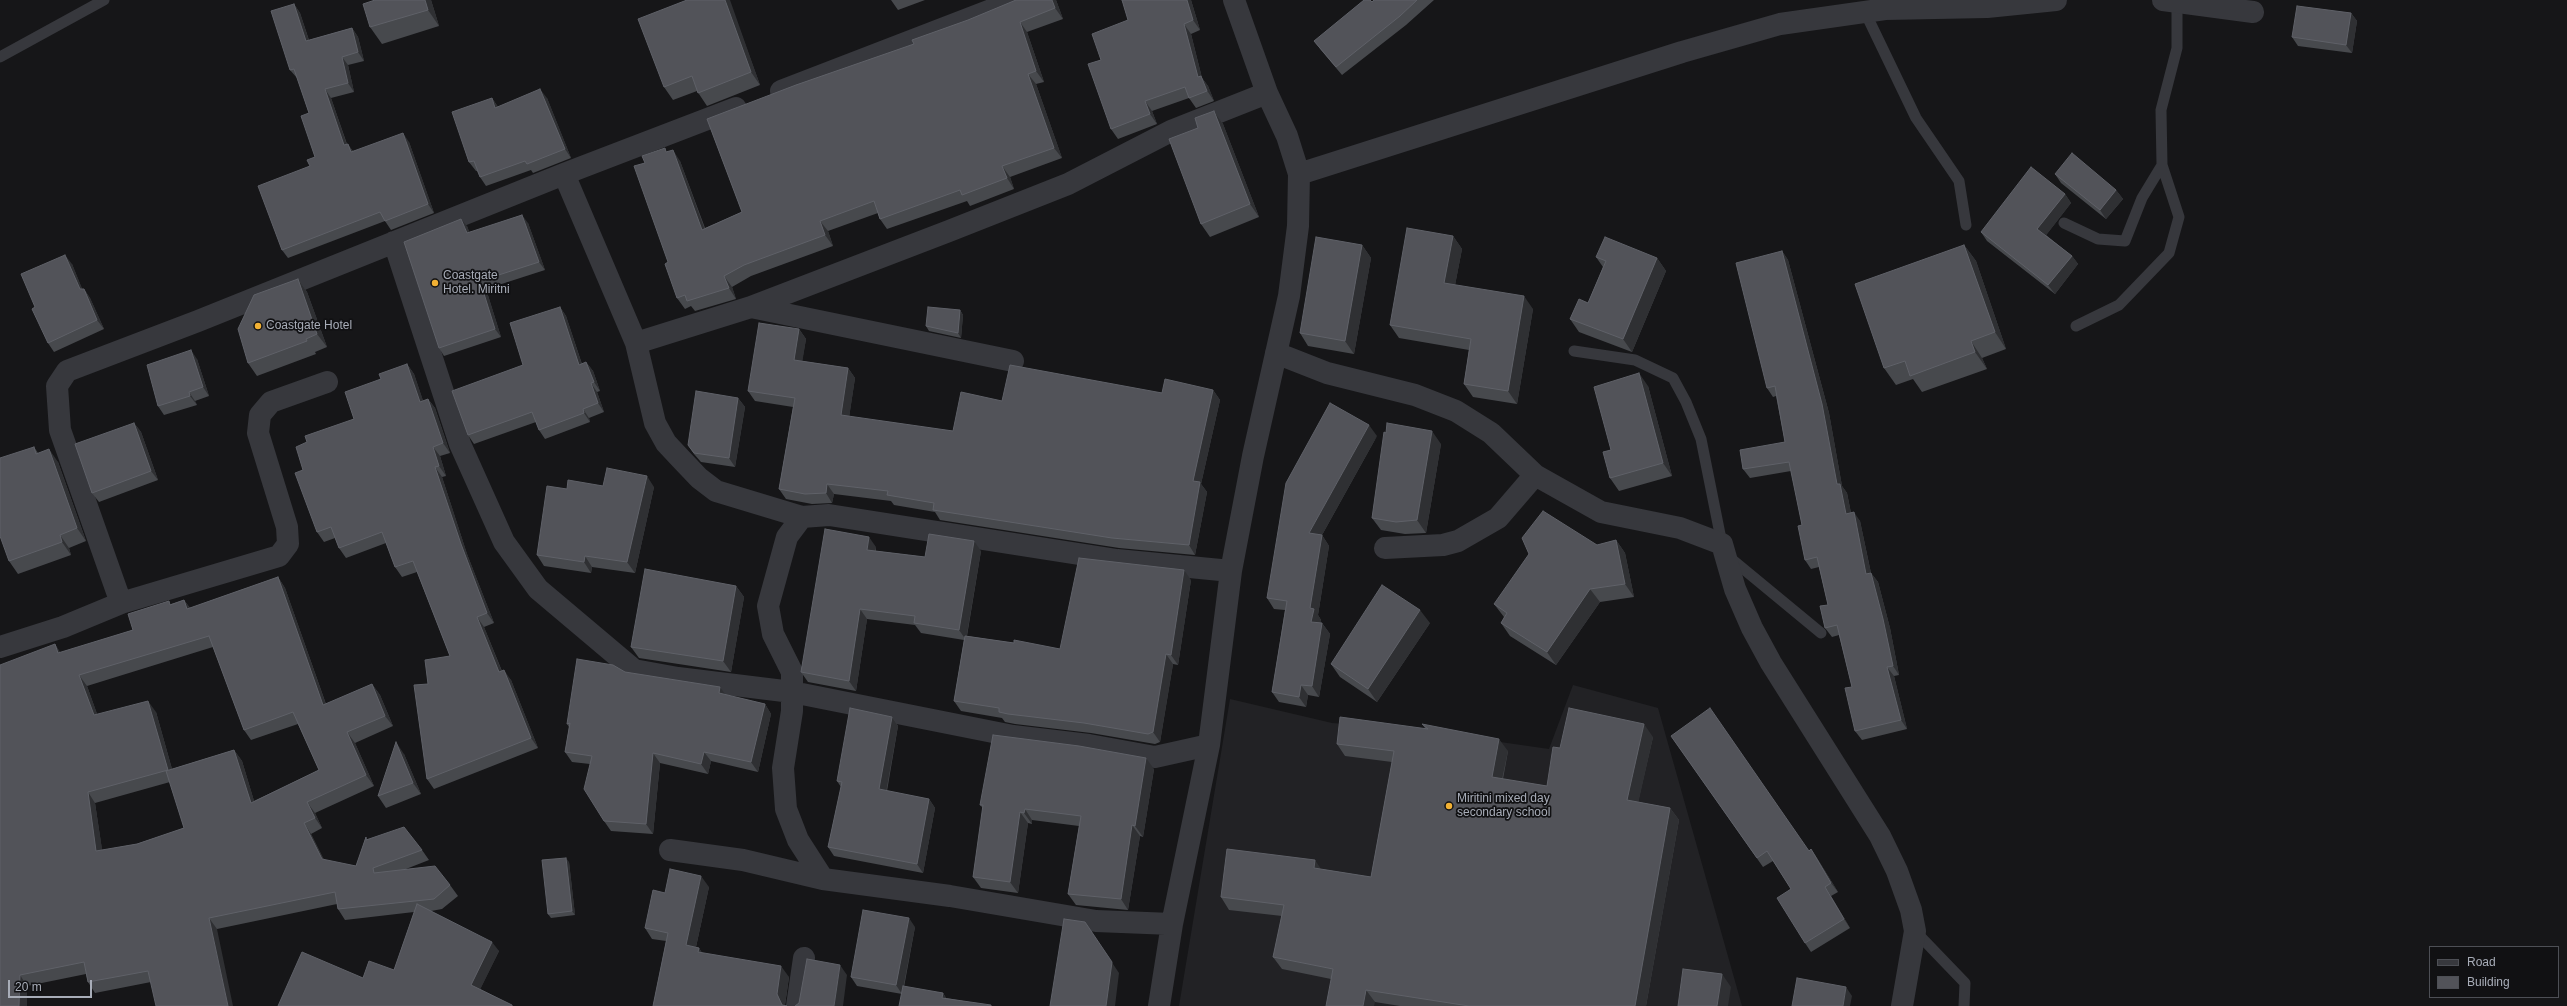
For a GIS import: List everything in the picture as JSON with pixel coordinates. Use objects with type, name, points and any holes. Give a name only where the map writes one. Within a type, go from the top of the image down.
[{"type":"street","points":[[120,602],[60,430],[57,386],[67,371],[564,174],[1017,0]]},
{"type":"street","points":[[1159,1006],[1172,924],[1209,745],[1231,571],[1289,296],[1296,242],[1299,174],[1287,136],[1267,93],[1234,0]]},
{"type":"street","points":[[1299,174],[1682,52],[1780,24],[1885,9],[1987,8],[2056,0]]},
{"type":"street","points":[[2170,1],[2253,12]]},
{"type":"street","points":[[636,343],[751,307],[1068,184],[1171,131],[1267,93]]},
{"type":"street","points":[[564,174],[636,343],[656,423],[666,443],[699,478],[716,491],[802,517],[829,515],[1117,560],[1231,571]]},
{"type":"street","points":[[394,242],[460,444],[504,542],[538,589],[634,670],[678,678],[792,692],[1013,736],[1089,745],[1155,758],[1209,745]]},
{"type":"street","points":[[751,307],[1013,361]]},
{"type":"street","points":[[1276,353],[1327,374],[1415,395],[1456,411],[1491,433],[1535,475],[1601,512],[1680,528],[1723,549],[1735,589],[1752,628],[1771,663],[1880,836],[1897,871],[1911,910],[1915,931],[1902,1006]]},
{"type":"street","points":[[0,647],[63,627],[120,602],[279,556],[288,544],[287,527],[258,433],[260,415],[271,402],[326,382]]},
{"type":"street","points":[[1385,548],[1443,545],[1458,542],[1498,518],[1535,475]]},
{"type":"street","points":[[802,517],[787,537],[768,606],[773,634],[792,672],[792,711],[783,768],[786,809],[798,840],[823,878]]},
{"type":"street","points":[[670,850],[744,860],[823,878],[950,896],[1096,921],[1172,924]]},
{"type":"street","points":[[797,1006],[804,958]]},
{"type":"lane","points":[[0,57],[104,0]]},
{"type":"lane","points":[[2076,326],[2118,305],[2169,253],[2179,217],[2162,165],[2161,110],[2177,48],[2170,1]]},
{"type":"lane","points":[[1865,12],[1916,118],[1959,181],[1966,225]]},
{"type":"lane","points":[[2064,223],[2098,239],[2125,240],[2142,198],[2162,165]]},
{"type":"lane","points":[[1574,351],[1635,360],[1673,378],[1686,402],[1701,439],[1723,549],[1821,633]]},
{"type":"lane","points":[[1915,931],[1965,983],[1964,1006]]},
{"type":"shaded area","name":"Miritini mixed day secondary school","points":[[1573,685],[1658,708],[1742,1006],[1179,1006],[1230,699],[1332,723],[1403,728],[1549,749]]},
{"type":"building","points":[[375,0],[425,0],[428,10],[370,27],[363,4]]},
{"type":"building","points":[[687,0],[725,0],[751,72],[698,93],[692,76],[664,87],[638,19]]},
{"type":"building","points":[[1016,0],[1052,0],[1055,8],[1020,22],[1036,71],[1028,74],[1054,148],[1002,166],[1007,178],[962,195],[960,190],[880,219],[874,201],[820,221],[825,235],[744,265],[724,276],[729,288],[687,301],[685,295],[677,298],[665,264],[668,262],[634,166],[645,163],[642,156],[665,148],[666,152],[673,150],[702,230],[742,212],[707,119],[796,85],[914,44],[912,40],[968,20]]},
{"type":"building","points":[[1122,0],[1187,0],[1193,20],[1184,24],[1198,77],[1201,76],[1207,91],[1189,98],[1185,87],[1145,101],[1150,114],[1111,129],[1088,64],[1101,60],[1092,34],[1128,20]]},
{"type":"building","points":[[1364,0],[1370,0],[1372,2],[1374,0],[1417,0],[1400,16],[1336,67],[1314,41]]},
{"type":"building","points":[[294,4],[306,41],[352,28],[358,52],[342,57],[348,83],[325,89],[344,145],[348,144],[351,152],[403,133],[428,204],[385,221],[380,212],[282,250],[258,186],[310,166],[307,160],[315,157],[301,116],[309,113],[294,69],[290,70],[271,11]]},
{"type":"building","points":[[2297,6],[2351,13],[2346,45],[2292,37]]},
{"type":"building","points":[[540,89],[565,149],[527,164],[525,161],[480,177],[474,161],[469,162],[452,112],[492,98],[495,108]]},
{"type":"building","points":[[1214,111],[1250,204],[1201,224],[1169,139],[1198,128],[1195,118]]},
{"type":"building","points":[[2072,153],[2116,190],[2100,210],[2055,174]]},
{"type":"building","points":[[2031,167],[2065,194],[2037,229],[2072,256],[2048,285],[1981,232]]},
{"type":"building","points":[[522,215],[539,262],[480,281],[495,329],[439,348],[404,242],[461,219],[467,233]]},
{"type":"building","points":[[1407,228],[1453,236],[1444,283],[1524,296],[1508,391],[1464,384],[1471,339],[1390,325]]},
{"type":"building","points":[[1316,237],[1362,245],[1345,341],[1300,333]]},
{"type":"building","points":[[1605,237],[1657,258],[1623,339],[1570,319],[1579,299],[1588,303],[1606,261],[1596,257]]},
{"type":"building","points":[[1964,245],[1995,332],[1971,341],[1975,352],[1910,376],[1905,361],[1884,368],[1855,284]]},
{"type":"building","points":[[1782,251],[1822,404],[1837,484],[1840,484],[1846,514],[1854,512],[1866,574],[1871,573],[1893,666],[1887,667],[1901,720],[1855,731],[1845,688],[1852,687],[1837,625],[1825,628],[1820,606],[1828,605],[1817,557],[1805,560],[1798,526],[1802,525],[1789,462],[1743,469],[1740,450],[1785,442],[1775,386],[1767,388],[1736,263]]},
{"type":"building","points":[[65,255],[80,289],[84,289],[97,320],[48,343],[32,309],[35,307],[21,274]]},
{"type":"building","points":[[298,279],[317,334],[306,339],[307,341],[248,363],[238,329],[254,295]]},
{"type":"building","points":[[560,307],[579,365],[586,362],[594,382],[591,383],[598,403],[583,409],[584,413],[539,430],[532,412],[468,435],[452,391],[523,365],[510,323]]},
{"type":"building","points":[[928,307],[960,310],[958,333],[926,326]]},
{"type":"building","points":[[759,323],[799,329],[794,360],[848,368],[841,415],[953,431],[961,392],[1002,401],[1010,365],[1162,393],[1165,379],[1213,390],[1193,481],[1200,482],[1189,545],[1112,538],[933,510],[934,503],[887,495],[888,491],[827,484],[826,493],[805,494],[779,489],[795,398],[748,391]]},
{"type":"building","points":[[191,350],[203,387],[189,392],[190,396],[158,406],[147,365]]},
{"type":"building","points":[[407,364],[420,402],[428,399],[443,443],[433,447],[439,466],[435,467],[461,544],[487,613],[477,617],[499,672],[504,670],[531,738],[427,779],[414,685],[428,684],[425,660],[450,656],[413,561],[395,567],[382,532],[339,548],[331,527],[317,532],[295,473],[303,470],[296,447],[307,442],[305,436],[354,419],[345,392],[381,379],[379,374]]},
{"type":"building","points":[[1639,373],[1663,463],[1610,478],[1603,452],[1611,450],[1594,387]]},
{"type":"building","points":[[696,391],[738,398],[729,458],[694,453],[688,445]]},
{"type":"building","points":[[1330,403],[1369,425],[1309,533],[1322,535],[1310,608],[1314,609],[1311,622],[1322,623],[1312,686],[1301,685],[1299,697],[1272,692],[1287,601],[1267,598],[1286,483]]},
{"type":"building","points":[[134,423],[151,471],[92,493],[75,444]]},
{"type":"building","points":[[1387,423],[1432,431],[1417,520],[1396,522],[1372,518],[1384,432],[1386,433]]},
{"type":"building","points":[[34,447],[36,454],[49,449],[77,528],[60,535],[62,542],[9,561],[0,536],[0,458]]},
{"type":"building","points":[[607,468],[647,476],[627,562],[585,556],[584,562],[537,555],[547,486],[567,489],[568,480],[603,486]]},
{"type":"building","points":[[1543,511],[1597,545],[1616,540],[1625,584],[1590,589],[1547,652],[1501,623],[1507,613],[1494,604],[1529,554],[1522,538]]},
{"type":"building","points":[[825,529],[869,537],[867,550],[925,557],[929,534],[974,541],[959,630],[914,623],[915,616],[860,609],[849,681],[801,672]]},
{"type":"building","points":[[1079,558],[1184,570],[1171,655],[1166,654],[1153,732],[1148,734],[1084,723],[1008,714],[999,712],[999,708],[954,701],[965,636],[1014,643],[1014,640],[1060,649]]},
{"type":"building","points":[[645,569],[736,586],[723,661],[631,647]]},
{"type":"building","points":[[278,577],[323,705],[372,684],[385,716],[347,732],[366,775],[307,802],[315,818],[304,823],[322,859],[356,866],[366,837],[366,840],[404,827],[422,850],[373,868],[374,873],[435,866],[450,885],[434,899],[338,909],[335,892],[209,918],[228,1006],[156,1006],[148,971],[88,982],[84,962],[20,975],[19,1006],[0,1006],[0,665],[55,644],[58,653],[133,630],[128,614],[169,601],[170,605],[184,600],[187,609]],"holes":[[[209,636],[244,730],[293,712],[319,770],[251,803],[234,750],[166,771],[184,828],[137,844],[96,851],[88,792],[168,770],[148,701],[94,715],[79,675]]]},
{"type":"building","points":[[1382,585],[1420,610],[1368,689],[1331,664]]},
{"type":"building","points":[[577,659],[613,665],[625,672],[720,687],[719,693],[765,704],[751,762],[704,752],[701,764],[653,753],[646,824],[604,821],[584,789],[592,756],[565,752],[570,723],[567,724]]},
{"type":"building","points":[[850,708],[892,717],[879,789],[929,799],[917,864],[828,847],[842,782],[837,781]]},
{"type":"building","name":"Miritini mixed day secondary school","points":[[1569,708],[1644,724],[1627,800],[1670,808],[1635,1006],[1469,1006],[1366,990],[1363,1006],[1326,1006],[1333,969],[1273,957],[1284,905],[1221,897],[1227,849],[1315,860],[1314,868],[1371,877],[1394,751],[1337,744],[1340,717],[1428,729],[1422,724],[1499,739],[1492,777],[1547,786],[1553,747],[1560,748]]},
{"type":"building","points":[[1710,708],[1809,851],[1811,849],[1831,883],[1825,887],[1844,919],[1805,943],[1777,898],[1791,889],[1767,851],[1757,858],[1671,736]]},
{"type":"building","points":[[993,735],[1079,746],[1146,758],[1135,826],[1132,825],[1121,899],[1068,894],[1081,816],[1025,809],[1024,813],[1020,812],[1010,882],[973,877],[983,805],[980,805]]},
{"type":"building","points":[[396,742],[413,783],[378,796]]},
{"type":"building","points":[[566,858],[572,911],[548,914],[542,860]]},
{"type":"building","points":[[670,869],[701,876],[686,945],[699,948],[698,952],[781,966],[777,994],[782,1005],[787,1006],[653,1006],[668,933],[645,928],[653,890],[665,893]]},
{"type":"building","points":[[417,904],[492,942],[471,985],[512,1006],[278,1006],[302,952],[363,978],[369,961],[394,970]]},
{"type":"building","points":[[863,910],[909,918],[896,985],[851,977]]},
{"type":"building","points":[[1064,919],[1085,922],[1112,962],[1106,1006],[1050,1006]]},
{"type":"building","points":[[807,959],[840,965],[834,1006],[795,1006],[799,1003]]},
{"type":"building","points":[[1683,969],[1722,974],[1717,1006],[1678,1006]]},
{"type":"building","points":[[1797,978],[1846,987],[1843,1006],[1792,1006]]},
{"type":"building","points":[[903,986],[943,993],[942,998],[991,1006],[899,1006]]},
{"type":"place","name":"Coastgate Hotel. Miritni","points":[[435,283]]},
{"type":"place","name":"Coastgate Hotel","points":[[258,326]]},
{"type":"place","name":"Miritini mixed day secondary school","points":[[1449,806]]}]
